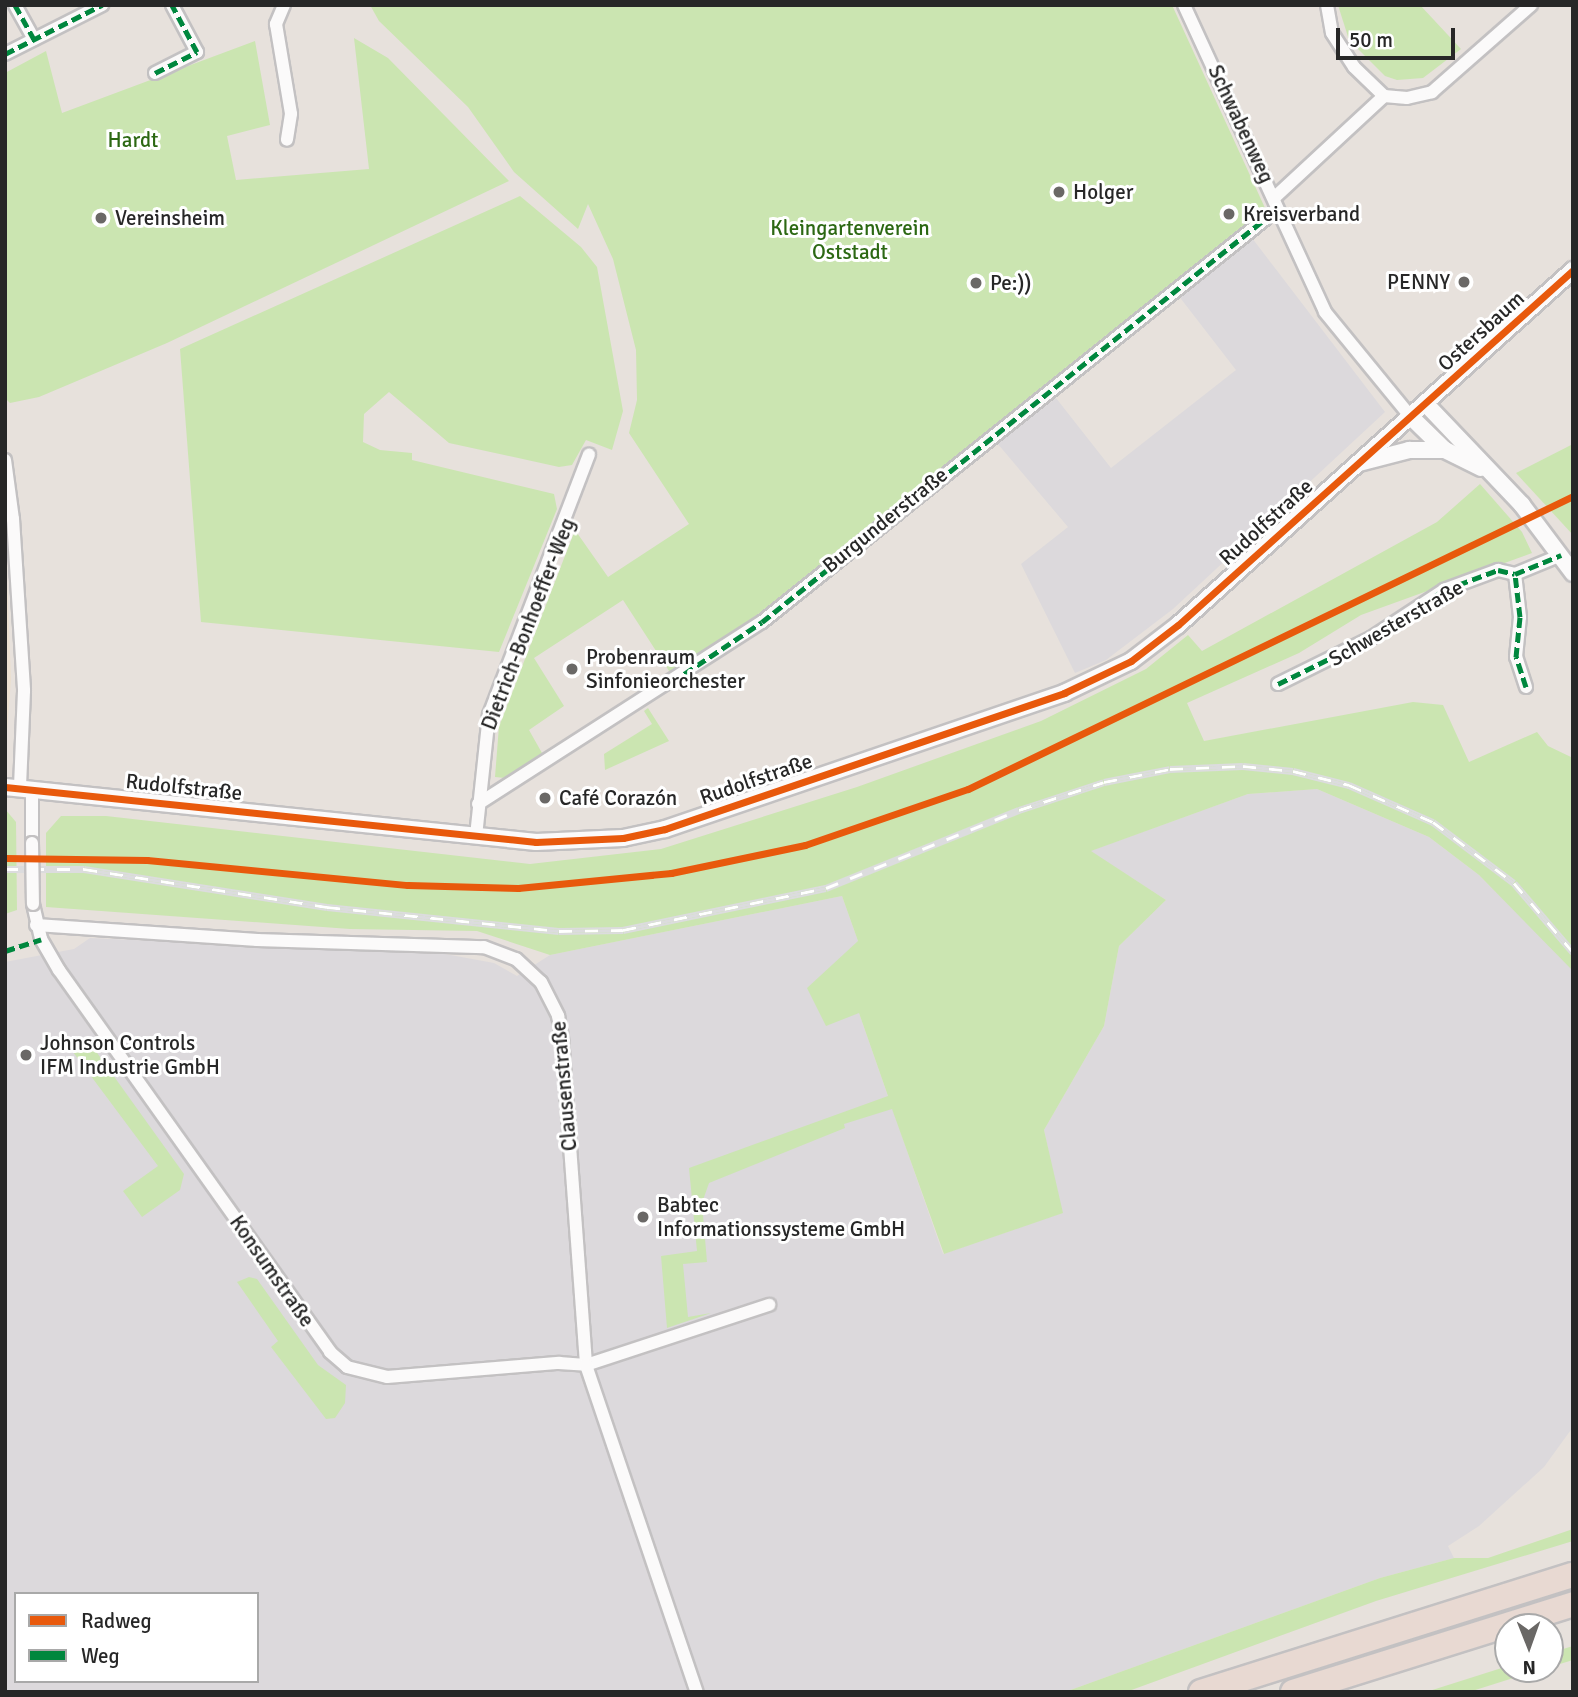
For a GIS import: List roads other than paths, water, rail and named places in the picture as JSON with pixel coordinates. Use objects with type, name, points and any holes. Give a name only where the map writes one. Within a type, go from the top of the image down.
[{"type":"highway","points":[[1201,1692],[1573,1574]]},
{"type":"highway","points":[[1293,1692],[1573,1605]]},
{"type":"street","points":[[15,5],[34,40]]},
{"type":"street","points":[[5,54],[102,5]]},
{"type":"street","points":[[155,73],[197,52],[172,5]]},
{"type":"street","points":[[284,5],[276,24],[291,114],[287,140]]},
{"type":"street","name":"Schwabenweg","points":[[1184,5],[1275,197],[1275,211],[1325,312],[1410,416]]},
{"type":"street","points":[[1327,5],[1340,48],[1384,96],[1407,98],[1432,92],[1531,5]]},
{"type":"street","points":[[1275,197],[1384,96]]},
{"type":"street","name":"Burgunderstraße","points":[[478,804],[745,634],[1275,211]]},
{"type":"street","name":"Ostersbaum","points":[[1410,416],[1573,270]]},
{"type":"street","points":[[1425,403],[1492,474],[1561,555],[1573,573]]},
{"type":"street","points":[[1410,416],[1446,450],[1492,474]]},
{"type":"street","name":"Rudolfstraße","points":[[19,787],[476,836],[577,842],[665,829],[1089,682],[1131,661],[1178,625],[1410,416]]},
{"type":"street","points":[[1354,464],[1409,450],[1446,450]]},
{"type":"street","name":"Dietrich-Bonhoeffer-Weg","points":[[476,836],[489,715],[589,456]]},
{"type":"street","points":[[5,460],[13,519],[24,691],[19,787]]},
{"type":"street","name":"Schwesterstraße","points":[[1278,684],[1371,638],[1444,590],[1498,570],[1515,574],[1561,555]]},
{"type":"street","points":[[1515,574],[1520,617],[1516,657],[1527,687]]},
{"type":"street","name":"Konsumstraße","points":[[19,787],[32,843],[36,925],[67,981],[330,1352],[347,1367],[387,1377],[559,1363],[586,1365],[769,1305]]},
{"type":"street","name":"Clausenstraße","points":[[36,925],[257,940],[484,947],[530,970],[552,999],[562,1037],[586,1365],[697,1692]]},
{"type":"railway","points":[[5,869],[84,869],[327,907],[559,931],[623,930],[826,888],[1019,810],[1104,782],[1170,769],[1243,766],[1293,771],[1349,785],[1433,822],[1514,883],[1573,952]]},
{"type":"place","name":"Holger","points":[[1059,192]]},
{"type":"place","name":"Kreisverband","points":[[1229,214]]},
{"type":"place","name":"Vereinsheim","points":[[101,218]]},
{"type":"place","name":"PENNY","points":[[1464,282]]},
{"type":"place","name":"Pe:))","points":[[976,283]]},
{"type":"place","name":"Probenraum Sinfonieorchester","points":[[572,669]]},
{"type":"place","name":"Café Corazón","points":[[545,798]]},
{"type":"place","name":"Johnson Controls IFM Industrie GmbH","points":[[26,1055]]},
{"type":"place","name":"Babtec Informationssysteme GmbH","points":[[643,1217]]},
{"type":"park label","name":"Hardt","points":[[133,140]]},
{"type":"park label","name":"Kleingartenverein Oststadt","points":[[850,240]]}]
